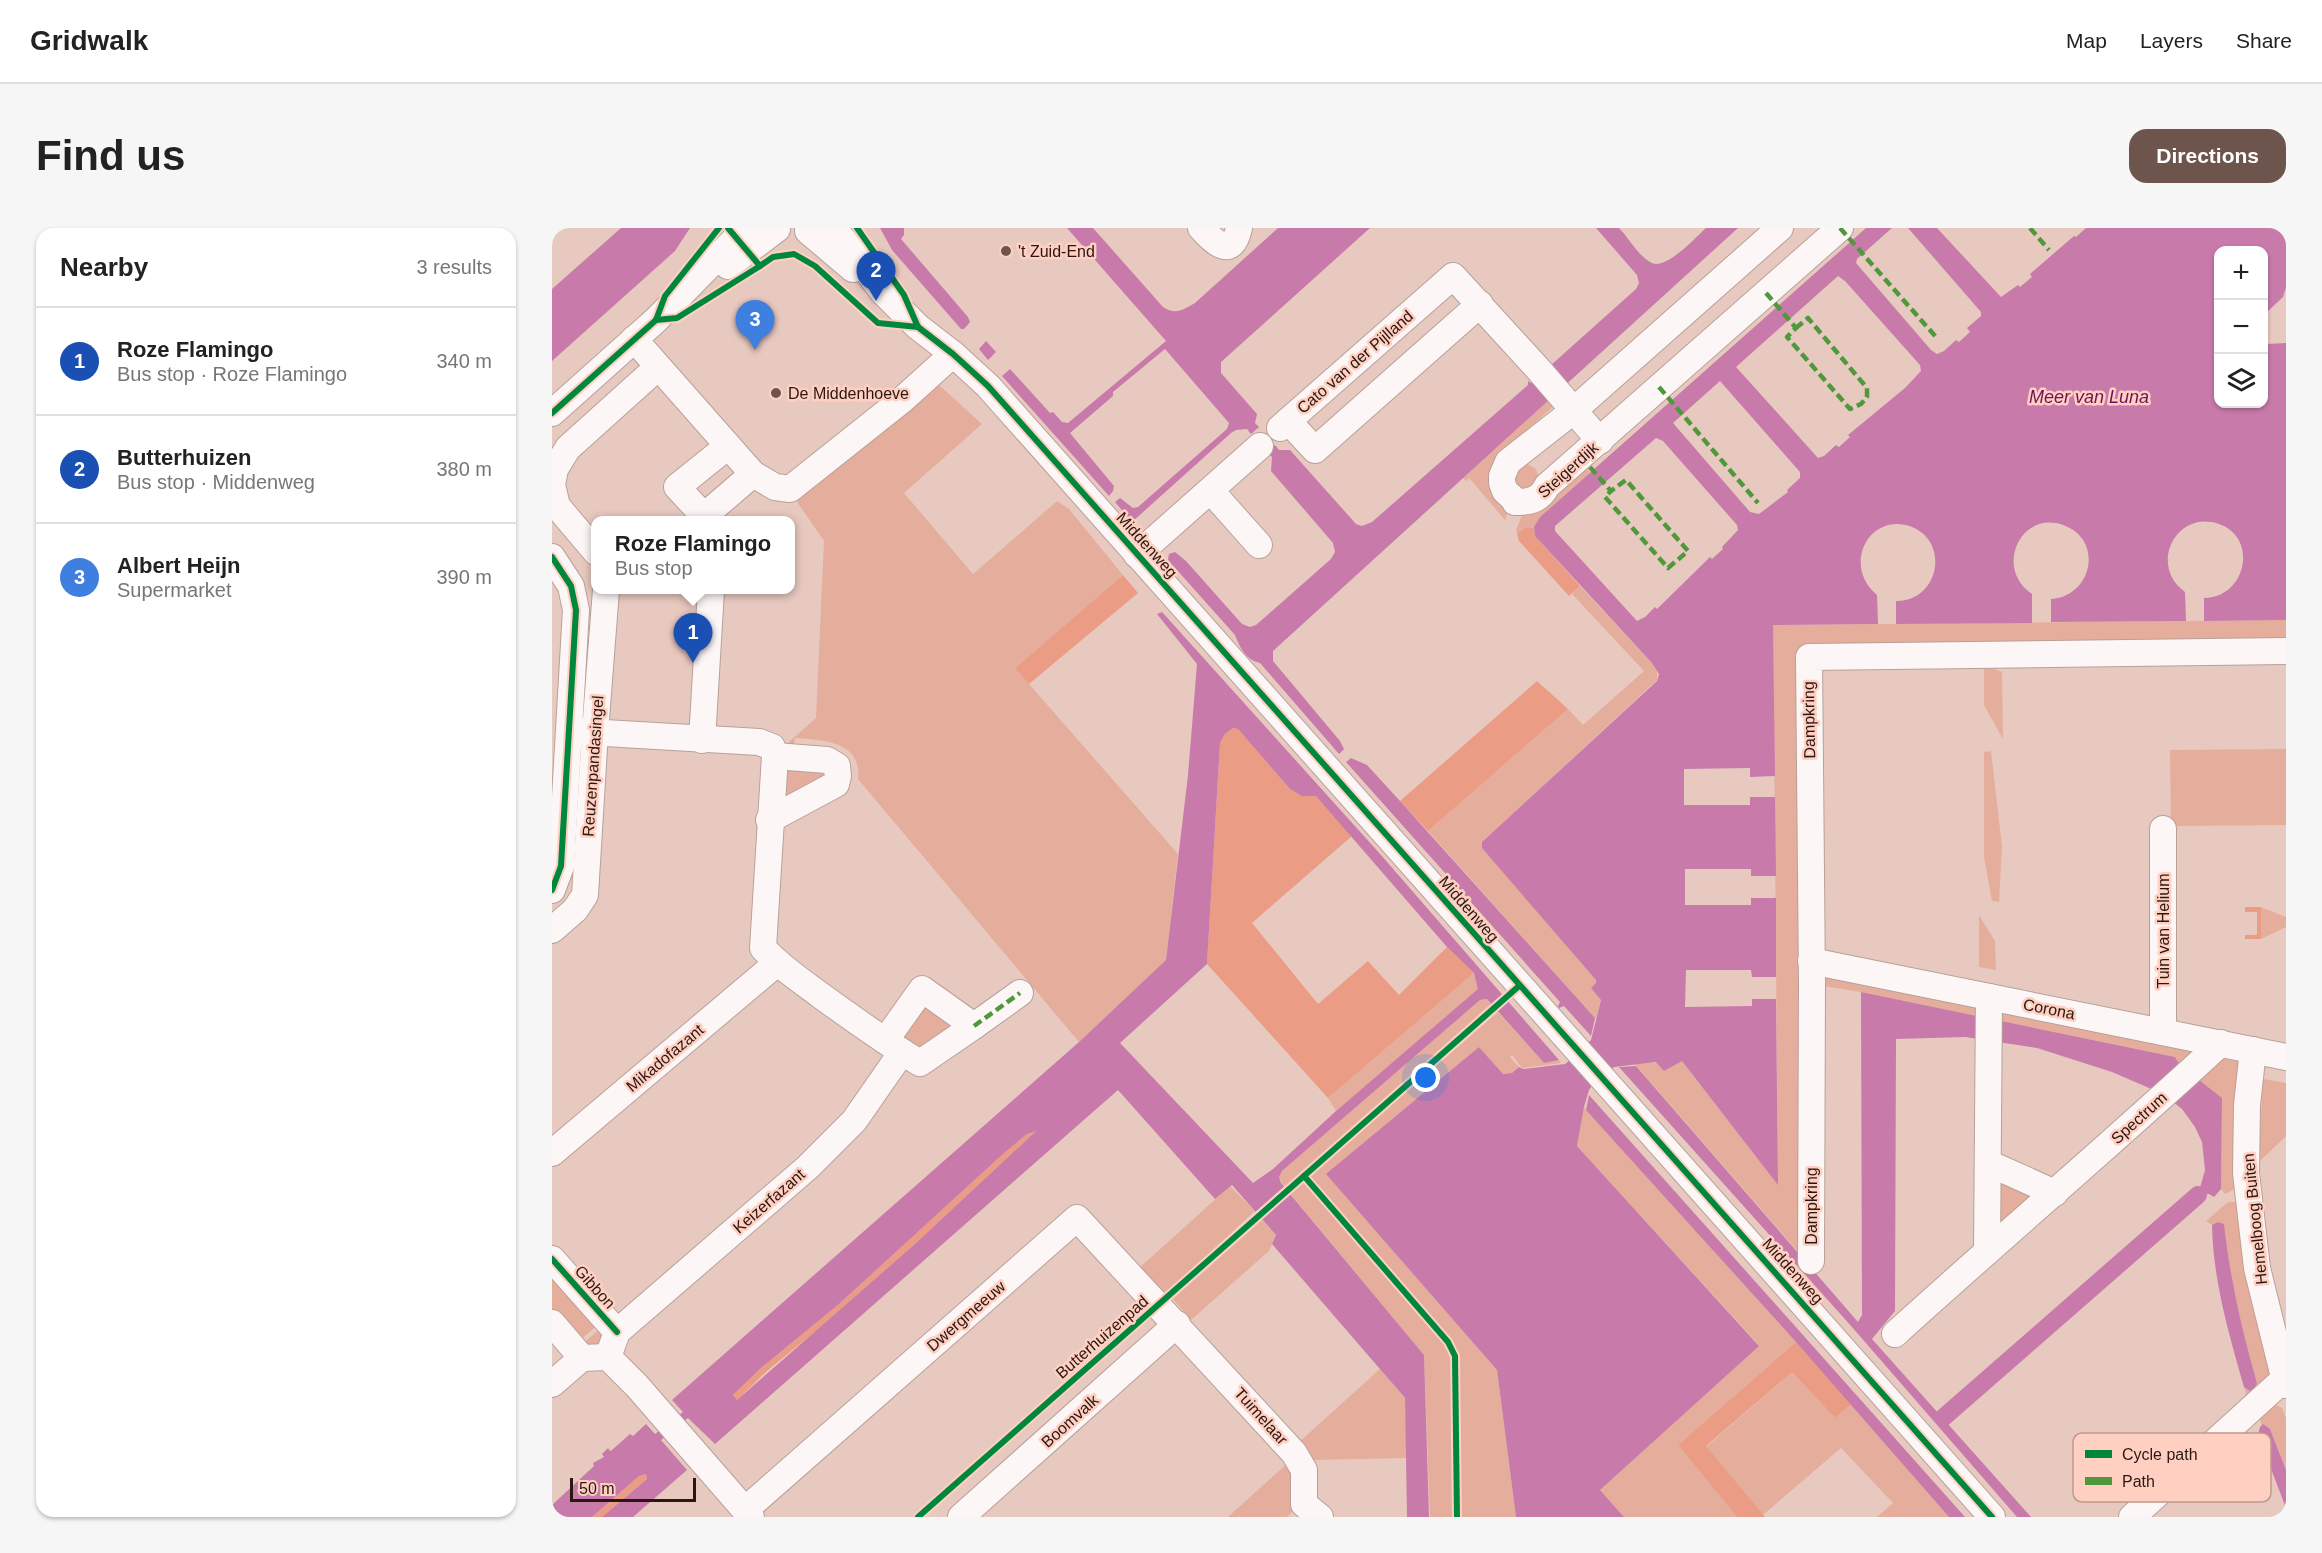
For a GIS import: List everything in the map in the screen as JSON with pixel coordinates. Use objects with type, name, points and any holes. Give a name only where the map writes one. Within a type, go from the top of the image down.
[{"type":"street","points":[[656,320],[746,228]]},
{"type":"street","points":[[552,413],[656,320],[776,228],[798,234],[810,230]]},
{"type":"street","name":"Middenweg","points":[[834,228],[856,254],[871,278],[918,327],[953,354],[988,386],[1992,1517]]},
{"type":"street","points":[[1201,228],[1223,247],[1229,246],[1239,228]]},
{"type":"street","name":"Steigerdijk","points":[[1780,228],[1567,404],[1509,462],[1502,476],[1505,491],[1515,502],[1538,498],[1547,486],[1840,228]]},
{"type":"street","name":"Middenweg","points":[[810,230],[850,267],[871,278]]},
{"type":"street","name":"Cato van der Pijlland","points":[[1480,304],[1315,450],[1284,425],[1453,276],[1480,304],[1539,370],[1599,441]]},
{"type":"street","points":[[634,339],[753,474],[775,487],[790,489],[902,400],[953,354]]},
{"type":"street","points":[[591,546],[557,507],[553,494],[555,469],[568,448],[658,367]]},
{"type":"street","points":[[703,516],[677,487],[728,446]]},
{"type":"street","points":[[1137,555],[1260,446]]},
{"type":"street","points":[[707,516],[753,474]]},
{"type":"street","points":[[1211,491],[1259,545]]},
{"type":"street","name":"Reuzenpandasingel","points":[[552,557],[568,579],[575,602],[575,652],[582,732],[585,895],[575,910],[552,930]]},
{"type":"street","name":"Reuzenpandasingel","points":[[552,890],[561,866],[605,594]]},
{"type":"street","points":[[702,740],[711,594]]},
{"type":"street","name":"Dampkring","points":[[1811,1261],[1812,961],[1809,657],[2286,651]]},
{"type":"street","points":[[582,732],[767,743],[772,747],[775,756],[769,820],[763,948],[777,963],[920,1063],[1020,993]]},
{"type":"street","points":[[769,820],[836,784],[838,776],[837,766],[828,760],[775,756]]},
{"type":"street","name":"Tuin van Helium","points":[[2163,829],[2163,1032]]},
{"type":"street","name":"Corona","points":[[1812,961],[1990,1019],[2163,1032],[2286,1057]]},
{"type":"street","name":"Mikadofazant","points":[[552,1153],[777,963]]},
{"type":"street","name":"Keizerfazant","points":[[617,1332],[808,1167],[854,1121],[922,989],[974,1026]]},
{"type":"street","points":[[1987,1251],[1990,1019]]},
{"type":"street","name":"Spectrum","points":[[1896,1335],[1987,1251],[2222,1043]]},
{"type":"street","name":"Hemelboog Buiten","points":[[2253,1050],[2247,1105],[2246,1173],[2257,1268],[2285,1382]]},
{"type":"street","points":[[1988,1163],[2055,1193]]},
{"type":"street","name":"Dwergmeeuw","points":[[748,1514],[1077,1218],[1177,1324]]},
{"type":"street","name":"Gibbon","points":[[552,1259],[617,1332],[608,1357]]},
{"type":"street","points":[[552,1323],[582,1358]]},
{"type":"street","name":"Boomvalk","points":[[961,1517],[1177,1324]]},
{"type":"street","name":"Tuimelaar","points":[[1177,1324],[1301,1463],[1304,1470],[1304,1504],[1320,1517]]},
{"type":"street","points":[[552,1384],[582,1358],[608,1357],[659,1411],[748,1514]]},
{"type":"street","points":[[2227,1433],[2285,1382]]},
{"type":"street","points":[[2132,1517],[2149,1502]]},
{"type":"shaded area","points":[[938,384],[982,424],[904,493],[973,574],[1057,501],[1069,509],[1123,575],[1015,668],[1178,854],[1166,960],[1079,1042],[858,779],[858,766],[854,756],[847,749],[827,742],[795,738],[793,750],[781,749],[816,718],[824,541],[793,496]]},
{"type":"shaded area","points":[[1550,399],[1556,404],[1520,436],[1509,509],[1505,520],[1469,478],[1466,481],[1463,478]]},
{"type":"shaded area","points":[[1526,463],[1536,469],[1540,480],[1536,488],[1517,492],[1511,472]]},
{"type":"shaded area","points":[[1586,467],[1590,472],[1540,517],[1534,528],[1526,527],[1517,534],[1516,530],[1524,510]]},
{"type":"shaded area","points":[[1526,527],[1534,528],[1535,536],[1580,586],[1569,596],[1519,541],[1517,534]]},
{"type":"shaded area","points":[[1123,575],[1138,593],[1029,684],[1015,668]]},
{"type":"shaded area","points":[[1580,586],[1652,663],[1657,670],[1657,680],[1483,841],[1482,846],[1596,980],[1591,988],[1601,999],[1596,1019],[1428,831],[1568,709],[1583,725],[1644,671],[1572,594]]},
{"type":"shaded area","points":[[2286,620],[2286,645],[1802,649],[1806,1261],[1635,1064],[1682,1061],[1778,1184],[1773,625]]},
{"type":"shaded area","points":[[1984,669],[1995,669],[2002,672],[2003,739],[1984,705]]},
{"type":"shaded area","points":[[1537,681],[1568,709],[1428,831],[1400,801]]},
{"type":"shaded area","points":[[1233,728],[1238,729],[1290,789],[1316,796],[1352,836],[1252,923],[1318,1004],[1368,961],[1399,995],[1447,947],[1474,973],[1328,1098],[1207,964],[1220,743],[1225,734]]},
{"type":"shaded area","points":[[2286,749],[2286,825],[2171,826],[2170,750]]},
{"type":"shaded area","points":[[1991,751],[2002,846],[1999,902],[1992,901],[1984,857],[1984,752]]},
{"type":"shaded area","points":[[783,766],[831,770],[781,804]]},
{"type":"shaded area","points":[[2245,907],[2261,907],[2261,939],[2245,939],[2245,935],[2257,935],[2257,912],[2245,912]]},
{"type":"shaded area","points":[[2261,907],[2286,917],[2286,927],[2261,939]]},
{"type":"shaded area","points":[[1979,915],[1995,941],[1996,970],[1979,967]]},
{"type":"shaded area","points":[[1823,967],[2239,1057],[2239,1187],[2225,1194],[2221,1189],[2222,1098],[2180,1065],[2175,1057],[1823,986]]},
{"type":"shaded area","points":[[1474,973],[1479,990],[1336,1111],[1328,1098]]},
{"type":"shaded area","points":[[1487,999],[1491,1004],[1284,1187],[1279,1177],[1282,1171],[1480,1000]]},
{"type":"shaded area","points":[[926,1005],[957,1029],[924,1053],[896,1034]]},
{"type":"shaded area","points":[[1498,1012],[1544,1063],[1559,1060],[1561,1063],[1522,1068],[1512,1055],[1510,1057],[1519,1067],[1512,1073],[1502,1074],[1479,1047],[1327,1174],[1497,1370],[1516,1517],[1430,1517],[1424,1355],[1290,1193]]},
{"type":"shaded area","points":[[2263,1079],[2286,1083],[2286,1136],[2258,1163]]},
{"type":"shaded area","points":[[1584,1107],[1796,1342],[1678,1445],[1737,1517],[1624,1517],[1600,1490],[1759,1345],[1577,1146]]},
{"type":"shaded area","points":[[1037,1130],[916,1243],[768,1370],[737,1400],[733,1395],[761,1368],[839,1304],[1003,1154],[1027,1134]]},
{"type":"shaded area","points":[[2003,1179],[2032,1192],[2034,1199],[2005,1225],[1995,1220],[1997,1182]]},
{"type":"shaded area","points":[[1230,1186],[1255,1211],[1166,1293],[1137,1270]]},
{"type":"shaded area","points":[[2228,1202],[2240,1202],[2272,1372],[2249,1404],[2244,1387],[2250,1390],[2257,1383],[2237,1304],[2224,1225],[2218,1222],[2212,1225],[2206,1221]]},
{"type":"shaded area","points":[[1262,1220],[1276,1235],[1269,1251],[1191,1320],[1173,1299]]},
{"type":"shaded area","points":[[552,1271],[599,1324],[578,1342],[552,1313]]},
{"type":"shaded area","points":[[602,1327],[601,1338],[597,1344],[594,1346],[581,1345]]},
{"type":"shaded area","points":[[1796,1342],[1852,1404],[1835,1418],[1792,1372],[1706,1446],[1765,1517],[1737,1517],[1678,1445]]},
{"type":"shaded area","points":[[1380,1369],[1405,1399],[1407,1458],[1313,1460],[1298,1443]]},
{"type":"shaded area","points":[[1792,1372],[1835,1418],[1852,1404],[1949,1517],[1877,1517],[1893,1503],[1841,1448],[1763,1515],[1706,1447]]},
{"type":"shaded area","points":[[2274,1404],[2282,1408],[2286,1418],[2286,1470],[2270,1429],[2262,1426],[2259,1416]]},
{"type":"shaded area","points":[[1290,1461],[1295,1509],[1287,1517],[1228,1517]]},
{"type":"shaded area","points":[[646,1474],[647,1479],[602,1517],[592,1517],[639,1476]]},
{"type":"water","points":[[621,228],[690,228],[675,251],[552,361],[552,289]]},
{"type":"water","points":[[880,228],[904,228],[904,235],[901,239],[968,317],[970,322],[964,329],[961,329],[892,250]]},
{"type":"water","points":[[1067,228],[1093,228],[1163,307],[1176,311],[1195,303],[1278,228],[1370,228],[1221,362],[1221,373],[1257,414],[1255,423],[1259,427],[1251,434],[1247,429],[1231,433],[1132,522],[1115,502],[1120,498],[1133,508],[1138,507],[1227,429],[1229,423],[1165,349],[1113,392],[1113,396],[1070,433],[1114,486],[1109,496],[1002,376],[1010,369],[1050,413],[1053,412],[1062,422],[1068,423],[1166,341]]},
{"type":"water","points":[[1596,228],[1619,228],[1647,260],[1658,264],[1680,252],[1706,228],[1738,228],[1273,651],[1273,661],[1340,741],[1344,749],[1339,754],[1260,663],[1244,653],[1235,635],[1168,560],[1169,554],[1175,552],[1186,561],[1242,624],[1250,627],[1256,625],[1331,559],[1335,552],[1333,543],[1271,471],[1272,457],[1267,452],[1275,445],[1279,450],[1290,450],[1356,524],[1362,526],[1372,522],[1528,385],[1528,381],[1531,383],[1636,289],[1639,283],[1637,275]]},
{"type":"water","name":"Meer van Luna","points":[[1866,228],[1892,228],[1857,259],[1856,263],[1931,350],[1937,354],[1956,340],[1959,342],[1970,332],[1967,328],[1981,316],[1981,312],[1908,228],[1937,228],[2001,297],[2018,285],[2020,287],[2032,277],[2030,274],[2086,228],[2286,228],[2286,287],[2283,297],[2268,311],[2268,246],[2214,246],[2214,408],[2268,408],[2268,344],[2286,343],[2286,620],[2204,621],[2204,598],[2218,595],[2230,588],[2238,578],[2243,554],[2239,541],[2232,531],[2219,524],[2204,522],[2190,525],[2180,532],[2172,543],[2168,555],[2169,568],[2174,581],[2185,592],[2186,621],[2051,622],[2051,599],[2065,596],[2076,588],[2084,578],[2088,566],[2088,554],[2084,542],[2076,532],[2063,525],[2048,523],[2035,526],[2024,534],[2017,544],[2014,557],[2015,571],[2021,583],[2032,594],[2032,623],[1896,624],[1896,601],[1910,599],[1922,592],[1930,582],[1935,558],[1932,545],[1924,535],[1912,527],[1897,524],[1884,527],[1873,534],[1865,544],[1861,556],[1861,569],[1866,583],[1877,595],[1878,624],[1773,625],[1775,776],[1750,777],[1750,768],[1684,769],[1684,805],[1750,805],[1750,797],[1775,797],[1776,876],[1751,876],[1751,869],[1685,869],[1685,905],[1751,905],[1751,898],[1776,898],[1776,977],[1752,977],[1751,970],[1686,970],[1685,1007],[1752,1006],[1752,999],[1776,999],[1778,1185],[1682,1061],[1664,1071],[1656,1062],[1614,1067],[1589,1090],[1577,1146],[1759,1346],[1600,1490],[1624,1517],[1516,1517],[1497,1370],[1326,1174],[1479,1047],[1503,1074],[1512,1073],[1519,1067],[1523,1069],[1565,1064],[1591,1040],[1601,1000],[1591,988],[1596,980],[1482,848],[1482,842],[1657,681],[1659,674],[1652,663],[1535,536],[1534,527],[1540,517]],"holes":[[[1838,276],[1920,365],[1921,371],[1905,388],[1848,435],[1850,437],[1839,447],[1836,445],[1824,456],[1818,458],[1736,367]],[[1720,381],[1800,472],[1800,478],[1787,490],[1788,492],[1759,514],[1750,512],[1673,423]],[[1656,438],[1663,441],[1737,525],[1738,530],[1722,547],[1723,549],[1712,559],[1710,557],[1657,609],[1655,607],[1637,621],[1555,531],[1555,526]]]},
{"type":"water","points":[[986,341],[996,352],[988,360],[979,349]]},
{"type":"water","points":[[1162,612],[1381,855],[1559,1060],[1544,1063],[1487,999],[1480,1000],[1282,1171],[1279,1177],[1281,1183],[1424,1355],[1429,1517],[1407,1517],[1405,1398],[1272,1244],[1276,1235],[1232,1185],[1215,1199],[1118,1090],[715,1444],[688,1418],[661,1440],[687,1470],[633,1517],[602,1517],[647,1479],[646,1474],[639,1476],[592,1517],[552,1517],[552,1505],[594,1466],[593,1463],[604,1457],[602,1454],[608,1448],[612,1450],[646,1424],[655,1434],[683,1412],[672,1400],[1079,1042],[1166,960],[1188,775],[1197,664],[1157,614]],"holes":[[[1233,728],[1238,729],[1290,789],[1302,796],[1316,796],[1447,947],[1474,973],[1478,989],[1336,1111],[1273,1169],[1253,1183],[1120,1043],[1207,964],[1220,743],[1225,734]],[[1036,1131],[916,1243],[737,1400],[733,1395],[761,1368],[839,1304],[1003,1154],[1027,1134]]]},
{"type":"water","points":[[1351,758],[1367,765],[1595,1018],[1591,1036],[1564,1006],[1559,1008],[1560,1002],[1346,762]]},
{"type":"water","points":[[1861,992],[2175,1057],[2180,1065],[2222,1098],[2221,1189],[2214,1197],[2209,1194],[2198,1195],[2205,1170],[2202,1142],[2182,1109],[2163,1094],[2112,1072],[2037,1048],[1965,1037],[1896,1039],[1895,1311],[1872,1339],[2031,1517],[2017,1517],[1852,1327],[1619,1067],[1636,1066],[1858,1322],[1862,1315]]},
{"type":"water","points":[[1589,1095],[1965,1517],[1949,1517],[1796,1342],[1586,1110]]},
{"type":"water","points":[[2218,1222],[2224,1224],[2237,1304],[2257,1383],[2250,1391],[2244,1387],[2215,1266],[2212,1225]]},
{"type":"water","points":[[2263,1424],[2270,1429],[2286,1470],[2286,1508],[2271,1469],[2271,1433],[2258,1433]]},
{"type":"pier","points":[[1504,993],[1510,999],[1495,1013],[1489,1006]]},
{"type":"pier","points":[[1286,1185],[1292,1192],[1259,1221],[1253,1214]]},
{"type":"waterway","points":[[1944,1417],[2198,1195]]},
{"type":"marked path","points":[[1840,228],[1936,337]]},
{"type":"marked path","points":[[2030,228],[2049,250]]},
{"type":"marked path","points":[[1766,293],[1796,328],[1787,337],[1850,409],[1861,404],[1867,397],[1867,388],[1808,318],[1796,328]]},
{"type":"marked path","points":[[1659,387],[1758,503]]},
{"type":"marked path","points":[[1581,457],[1611,491],[1605,497],[1668,568],[1688,551],[1626,480],[1611,491]]},
{"type":"marked path","points":[[974,1026],[1020,993]]},
{"type":"cycle path","points":[[552,413],[656,320],[665,296],[719,228]]},
{"type":"cycle path","points":[[728,228],[760,266],[773,257],[794,254],[815,266],[878,323],[918,327]]},
{"type":"cycle path","points":[[857,228],[904,295],[918,327],[953,354],[988,386],[1992,1517]]},
{"type":"cycle path","points":[[656,320],[677,318],[760,266]]},
{"type":"cycle path","points":[[552,557],[571,586],[576,610],[561,866],[552,890]]},
{"type":"cycle path","name":"Butterhuizenpad","points":[[918,1517],[1519,986]]},
{"type":"cycle path","points":[[1304,1176],[1448,1342],[1455,1356],[1457,1517]]},
{"type":"cycle path","points":[[552,1259],[617,1332]]},
{"type":"place","name":"'t Zuid-End","points":[[1006,251]]},
{"type":"place","name":"Butterhuizen","points":[[876,301]]},
{"type":"place","name":"Albert Heijn","points":[[755,350]]},
{"type":"place","name":"De Middenhoeve","points":[[776,393]]},
{"type":"place","name":"Roze Flamingo","points":[[693,663]]}]
